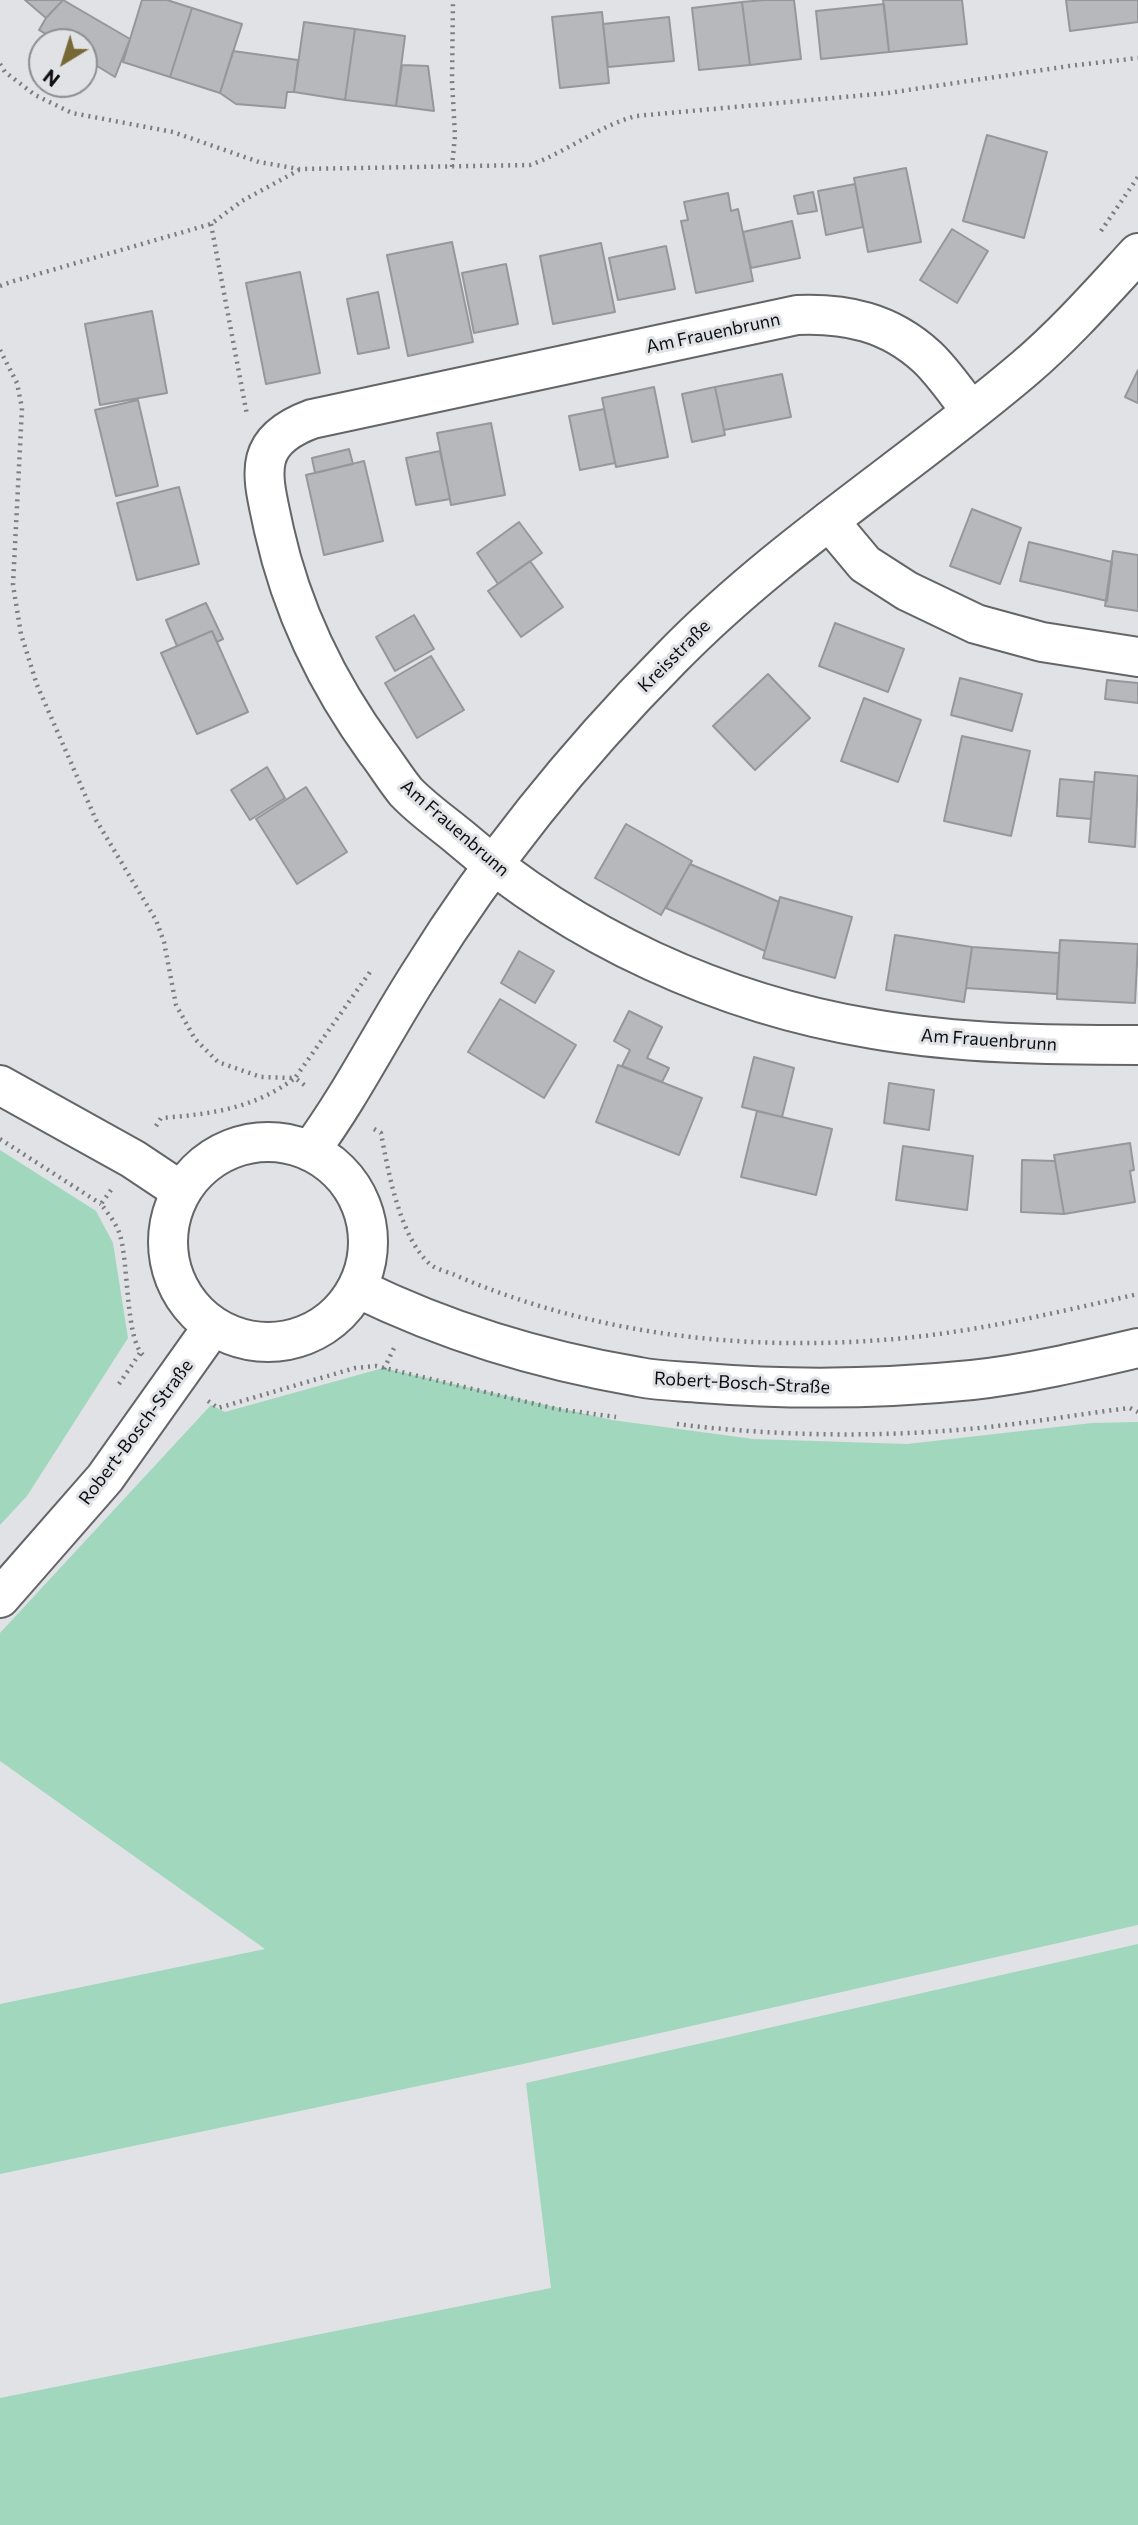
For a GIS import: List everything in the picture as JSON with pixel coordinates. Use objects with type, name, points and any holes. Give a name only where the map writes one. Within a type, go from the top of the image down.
[{"type":"street","name":"Kreisstraße","points":[[310,1151],[341,1108],[421,971],[494,866],[550,792],[618,712],[752,582],[1026,367],[1086,309],[1138,253]]},
{"type":"street","name":"Am Frauenbrunn","points":[[971,411],[927,357],[895,335],[864,320],[832,314],[797,315],[313,419],[296,425],[282,435],[265,460],[262,476],[282,567],[314,650],[349,714],[407,792],[494,866],[588,928],[674,972],[735,995],[804,1015],[872,1029],[948,1040],[1046,1045],[1138,1045]]},
{"type":"street","points":[[829,521],[865,564],[907,591],[976,624],[1042,642],[1138,657]]},
{"type":"street","points":[[0,1085],[133,1159],[181,1191]]},
{"type":"street","points":[[252,1143],[282,1143],[310,1151],[337,1169],[357,1195],[367,1225],[367,1258],[357,1288],[341,1311],[319,1328],[294,1339],[267,1342],[239,1338],[214,1326],[191,1306],[175,1280],[168,1250],[169,1230],[181,1191],[199,1168],[224,1152],[252,1143]]},
{"type":"street","name":"Robert-Bosch-Straße","points":[[357,1288],[480,1340],[549,1359],[641,1378],[745,1386],[867,1388],[973,1380],[1080,1362],[1138,1348]]},
{"type":"street","name":"Robert-Bosch-Straße","points":[[0,1598],[105,1478],[214,1326]]},
{"type":"path","points":[[452,167],[455,136],[452,81],[453,0]]},
{"type":"path","points":[[0,64],[5,72],[35,95],[72,113],[173,132],[259,162],[299,169],[530,165],[550,158],[615,122],[636,116],[888,93],[1138,58]]},
{"type":"path","points":[[0,286],[211,224],[242,201],[299,169]]},
{"type":"path","points":[[211,224],[250,432],[272,447]]},
{"type":"path","points":[[0,351],[17,383],[22,408],[13,585],[21,634],[37,685],[96,820],[156,920],[164,942],[176,1005],[195,1039],[218,1062],[261,1077],[295,1079],[381,1133],[390,1180],[413,1244],[433,1266],[500,1294],[570,1316],[646,1332],[730,1341],[803,1343],[883,1340],[973,1328],[1138,1294]]},
{"type":"path","points":[[101,1204],[161,1118],[201,1115],[250,1104],[278,1091],[295,1079]]},
{"type":"path","points":[[0,1139],[101,1204],[119,1233],[134,1333],[140,1353],[218,1408],[355,1368],[376,1366],[384,1370]]},
{"type":"green space","points":[[0,1150],[96,1211],[113,1243],[128,1338],[27,1496],[0,1525]]},
{"type":"green space","points":[[383,1368],[612,1420],[753,1439],[907,1444],[1092,1423],[1138,1422],[1138,1925],[523,2064],[0,2174],[0,2004],[265,1949],[0,1761],[0,1633],[211,1405],[225,1412]]},
{"type":"green space","points":[[1138,1944],[1138,2525],[0,2525],[0,2398],[551,2288],[526,2083]]},
{"type":"building","points":[[25,0],[63,0],[46,18]]},
{"type":"building","points":[[63,0],[130,39],[115,77],[98,67],[98,28],[40,28]]},
{"type":"building","points":[[142,0],[167,0],[192,8],[170,77],[123,62]]},
{"type":"building","points":[[794,0],[801,59],[750,65],[742,2]]},
{"type":"building","points":[[883,0],[962,0],[967,44],[889,52]]},
{"type":"building","points":[[1066,0],[1138,0],[1138,22],[1070,31]]},
{"type":"building","points":[[742,2],[750,65],[699,70],[692,8]]},
{"type":"building","points":[[884,4],[889,52],[821,59],[816,11]]},
{"type":"building","points":[[192,8],[242,24],[220,93],[170,77]]},
{"type":"building","points":[[602,12],[609,83],[560,88],[552,17]]},
{"type":"building","points":[[669,17],[674,61],[608,67],[603,24]]},
{"type":"building","points":[[304,22],[355,29],[345,100],[294,92]]},
{"type":"building","points":[[355,29],[405,36],[396,106],[345,100]]},
{"type":"building","points":[[233,51],[298,60],[294,92],[287,92],[285,108],[236,104],[220,93]]},
{"type":"building","points":[[402,65],[428,66],[434,111],[396,106]]},
{"type":"building","points":[[987,135],[1047,152],[1024,238],[963,221]]},
{"type":"building","points":[[906,168],[921,242],[868,252],[854,178]]},
{"type":"building","points":[[855,184],[863,227],[826,235],[818,191]]},
{"type":"building","points":[[813,192],[817,211],[798,214],[794,196]]},
{"type":"building","points":[[728,193],[731,211],[738,209],[753,281],[696,293],[681,221],[688,220],[684,202]]},
{"type":"building","points":[[792,221],[800,258],[751,268],[743,232]]},
{"type":"building","points":[[952,229],[988,251],[957,303],[920,280]]},
{"type":"building","points":[[452,242],[473,342],[408,356],[387,255]]},
{"type":"building","points":[[601,243],[615,312],[553,324],[540,256]]},
{"type":"building","points":[[666,246],[675,289],[618,300],[609,258]]},
{"type":"building","points":[[506,264],[518,324],[474,333],[462,273]]},
{"type":"building","points":[[300,272],[320,373],[266,384],[246,283]]},
{"type":"building","points":[[378,292],[389,348],[358,354],[347,299]]},
{"type":"building","points":[[152,311],[167,393],[100,405],[85,324]]},
{"type":"building","points":[[1138,370],[1138,403],[1125,397]]},
{"type":"building","points":[[782,374],[791,417],[724,430],[715,387]]},
{"type":"building","points":[[654,387],[668,457],[616,467],[602,398]]},
{"type":"building","points":[[715,387],[725,435],[692,442],[682,394]]},
{"type":"building","points":[[138,400],[158,486],[116,496],[95,410]]},
{"type":"building","points":[[604,409],[615,463],[580,470],[569,416]]},
{"type":"building","points":[[491,423],[505,495],[451,505],[437,433]]},
{"type":"building","points":[[349,449],[353,464],[315,473],[312,458]]},
{"type":"building","points":[[440,451],[450,499],[416,505],[406,458]]},
{"type":"building","points":[[364,461],[383,541],[324,555],[306,475]]},
{"type":"building","points":[[179,487],[199,564],[137,580],[117,503]]},
{"type":"building","points":[[972,509],[1021,528],[1000,584],[950,566]]},
{"type":"building","points":[[519,522],[542,553],[498,584],[477,553]]},
{"type":"building","points":[[1029,542],[1112,562],[1107,601],[1020,581]]},
{"type":"building","points":[[1113,551],[1138,555],[1138,611],[1105,606]]},
{"type":"building","points":[[530,561],[563,607],[521,637],[488,591]]},
{"type":"building","points":[[206,603],[223,639],[217,642],[212,631],[177,646],[166,620]]},
{"type":"building","points":[[414,615],[434,649],[395,671],[376,637]]},
{"type":"building","points":[[835,623],[904,649],[888,692],[819,666]]},
{"type":"building","points":[[212,631],[248,712],[197,734],[161,653]]},
{"type":"building","points":[[431,656],[464,710],[417,738],[385,683]]},
{"type":"building","points":[[768,674],[810,718],[755,770],[713,726]]},
{"type":"building","points":[[960,678],[1022,694],[1012,731],[951,715]]},
{"type":"building","points":[[1107,680],[1138,683],[1138,703],[1105,699]]},
{"type":"building","points":[[864,698],[921,720],[898,782],[841,761]]},
{"type":"building","points":[[962,736],[1030,751],[1011,836],[944,821]]},
{"type":"building","points":[[267,767],[285,798],[250,820],[231,790]]},
{"type":"building","points":[[1095,772],[1138,776],[1135,847],[1089,842]]},
{"type":"building","points":[[1060,779],[1094,782],[1091,819],[1057,816]]},
{"type":"building","points":[[306,787],[347,852],[297,884],[256,819]]},
{"type":"building","points":[[626,824],[692,861],[661,915],[595,878]]},
{"type":"building","points":[[690,864],[779,902],[765,951],[666,908]]},
{"type":"building","points":[[780,897],[852,917],[835,978],[763,958]]},
{"type":"building","points":[[895,935],[972,947],[964,1002],[886,990]]},
{"type":"building","points":[[1060,940],[1138,944],[1135,1003],[1057,999]]},
{"type":"building","points":[[972,947],[1059,953],[1057,994],[966,988]]},
{"type":"building","points":[[519,951],[554,971],[535,1003],[501,983]]},
{"type":"building","points":[[500,999],[576,1045],[544,1098],[468,1052]]},
{"type":"building","points":[[629,1011],[662,1027],[647,1058],[669,1068],[662,1082],[622,1066],[630,1050],[614,1041]]},
{"type":"building","points":[[754,1057],[794,1068],[782,1117],[742,1107]]},
{"type":"building","points":[[618,1065],[702,1098],[679,1155],[596,1122]]},
{"type":"building","points":[[889,1083],[934,1090],[929,1130],[884,1123]]},
{"type":"building","points":[[757,1111],[832,1129],[816,1195],[741,1177]]},
{"type":"building","points":[[1130,1143],[1134,1170],[1130,1171],[1135,1202],[1064,1214],[1054,1155]]},
{"type":"building","points":[[903,1146],[973,1156],[967,1210],[896,1200]]},
{"type":"building","points":[[1022,1160],[1055,1161],[1064,1214],[1021,1212]]}]
